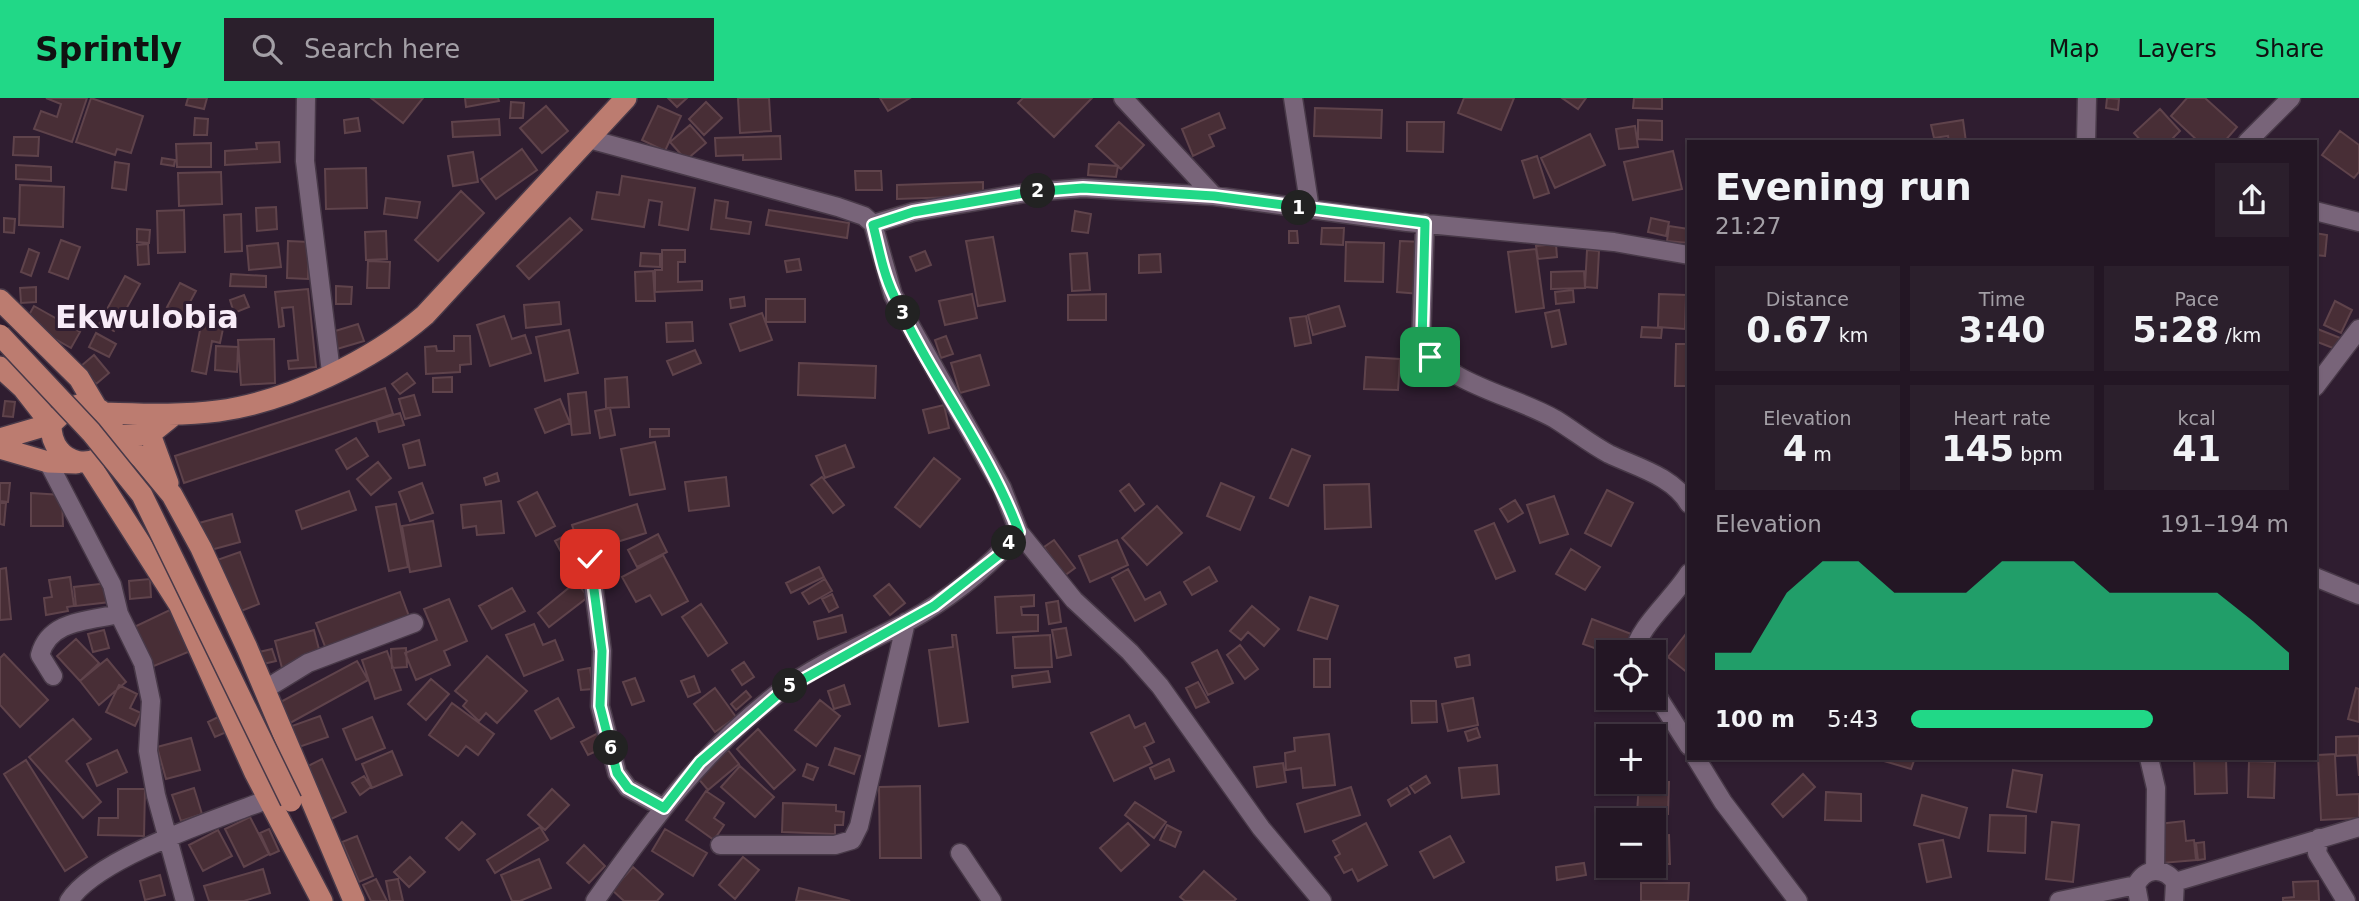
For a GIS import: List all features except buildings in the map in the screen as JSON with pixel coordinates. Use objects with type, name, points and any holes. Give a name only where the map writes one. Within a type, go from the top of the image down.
[{"type":"main road","points":[[0,439],[51,424],[68,408],[83,404],[100,409],[175,414],[220,411],[283,396],[331,372],[361,362],[394,342],[425,315],[626,98]]},
{"type":"main road","points":[[0,300],[79,378],[116,436],[142,459],[172,495]]},
{"type":"main road","points":[[0,335],[91,432],[142,495],[291,801],[323,834]]},
{"type":"main road","points":[[0,366],[23,388],[51,424],[51,434],[58,451],[64,457],[85,463],[179,604],[269,799],[322,901]]},
{"type":"main road","points":[[23,388],[27,431]]},
{"type":"main road","points":[[116,436],[150,434],[175,414]]},
{"type":"main road","points":[[150,434],[172,495],[206,561],[264,690],[323,834],[354,901]]},
{"type":"main road","points":[[0,448],[48,462],[85,463],[104,455],[116,436]]},
{"type":"main road","points":[[291,801],[295,849]]},
{"type":"street","points":[[306,98],[304,161],[331,372]]},
{"type":"street","points":[[1124,98],[1214,196]]},
{"type":"street","points":[[1293,98],[1310,209]]},
{"type":"street","points":[[2086,140],[2087,98]]},
{"type":"street","points":[[2249,140],[2291,98]]},
{"type":"street","points":[[589,139],[838,207],[864,216],[873,225],[893,295],[1002,488],[1019,532],[1074,600],[1130,652],[1160,686],[1261,828],[1322,901]]},
{"type":"street","points":[[873,225],[913,212],[1031,192],[1083,188],[1214,196],[1425,223],[1614,242],[1687,255]]},
{"type":"street","points":[[2317,212],[2359,222]]},
{"type":"street","points":[[1425,223],[1421,333],[1422,344],[1430,357],[1472,381],[1554,418],[1606,452],[1669,482],[1687,502]]},
{"type":"street","points":[[2317,384],[2359,329]]},
{"type":"street","points":[[48,462],[113,585],[119,614],[143,663],[150,701],[148,751],[185,901]]},
{"type":"street","points":[[595,901],[700,762],[782,691],[871,639],[906,622],[969,580],[1000,554],[1019,532]]},
{"type":"street","points":[[590,559],[602,651],[600,706],[617,773],[628,788],[664,808]]},
{"type":"street","points":[[1638,640],[1677,593],[1687,576]]},
{"type":"street","points":[[2317,578],[2359,595]]},
{"type":"street","points":[[52,677],[40,655],[44,640],[62,626],[119,614]]},
{"type":"street","points":[[720,845],[835,845],[852,840],[862,816],[906,622]]},
{"type":"street","points":[[264,690],[308,663],[414,623]]},
{"type":"street","points":[[1666,710],[1687,743]]},
{"type":"street","points":[[1697,760],[1723,802],[1798,901]]},
{"type":"street","points":[[2149,760],[2156,788],[2155,870]]},
{"type":"street","points":[[69,901],[100,873],[169,838],[269,799]]},
{"type":"street","points":[[2175,882],[2359,827]]},
{"type":"street","points":[[2319,838],[2317,853],[2346,901]]},
{"type":"street","points":[[960,853],[992,901]]},
{"type":"street","points":[[2059,901],[2137,893],[2146,872],[2155,870],[2170,875],[2175,882],[2174,901]]},
{"type":"district","name":"Ekwulobia","points":[[147,317]]},
{"type":"route","points":[[590,559],[602,651],[600,706],[617,773],[628,788],[664,808],[700,762],[782,691],[818,668],[934,606],[1000,554],[1019,532],[1002,488],[893,295],[878,251],[873,225],[913,212],[1031,192],[1083,188],[1176,192],[1425,223],[1420,312],[1422,344],[1430,357]]}]
